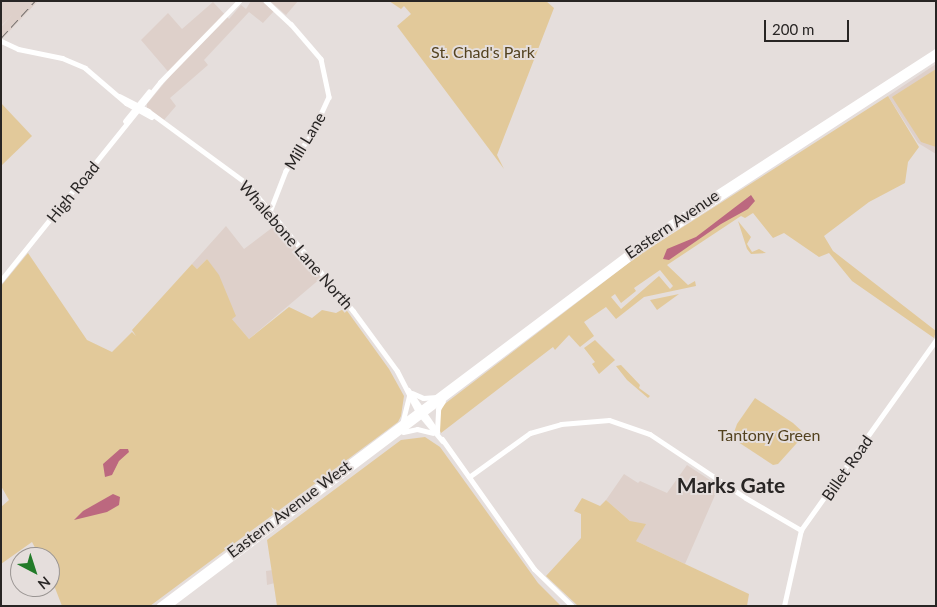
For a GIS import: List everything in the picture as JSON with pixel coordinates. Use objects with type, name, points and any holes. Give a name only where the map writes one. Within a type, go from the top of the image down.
[{"type":"highway","name":"Eastern Avenue","points":[[422,414],[655,234],[936,52]]},
{"type":"highway","name":"Eastern Avenue","points":[[442,398],[506,354],[641,250],[936,58]]},
{"type":"highway","points":[[365,452],[506,354]]},
{"type":"highway","name":"Eastern Avenue West","points":[[160,606],[400,426],[422,414]]},
{"type":"highway","name":"Eastern Avenue West","points":[[169,606],[400,433],[422,414]]},
{"type":"main road","name":"High Road","points":[[1,280],[137,107],[239,1]]},
{"type":"main road","name":"Whalebone Lane North","points":[[2,40],[18,49],[62,58],[85,68],[119,96],[246,183],[353,311],[410,393],[422,414],[534,569],[572,606]]},
{"type":"main road","points":[[400,426],[410,393],[428,398],[442,398],[438,409],[437,434],[417,429],[400,433]]},
{"type":"street","name":"Mill Lane","points":[[266,1],[296,30],[320,59],[329,97],[312,134],[286,171],[270,212]]},
{"type":"street","name":"Billet Road","points":[[784,606],[801,530],[936,340]]},
{"type":"street","points":[[468,477],[530,433],[561,424],[610,420],[650,434],[746,498],[801,530]]},
{"type":"shaded area","points":[[1,1],[38,1],[1,40],[1,27],[12,15],[1,26]]},
{"type":"shaded area","points":[[251,1],[262,1],[274,11],[263,23],[249,12],[204,60],[208,65],[170,98],[176,106],[164,120],[147,108],[147,104],[171,75],[141,40],[168,13],[182,29],[213,2],[229,19],[241,5],[246,9]]},
{"type":"shaded area","points":[[270,1],[298,1],[286,15]]},
{"type":"shaded area","points":[[936,64],[936,154],[918,143],[888,96]]},
{"type":"shaded area","points":[[751,195],[755,201],[748,209],[721,224],[669,260],[663,259],[667,249],[696,237]]},
{"type":"shaded area","points":[[277,224],[321,278],[249,339],[232,319],[207,259],[197,269],[192,264],[226,226],[244,249]]},
{"type":"shaded area","points":[[120,449],[128,449],[129,452],[119,461],[112,475],[105,477],[103,464]]},
{"type":"shaded area","points":[[687,465],[719,486],[685,564],[636,541],[630,521],[606,500],[624,474],[638,483],[640,481],[667,493]]},
{"type":"shaded area","points":[[113,494],[120,497],[119,505],[107,512],[74,520],[83,511]]},
{"type":"shaded area","points":[[273,570],[275,583],[267,585],[266,571]]},
{"type":"green space","name":"St. Chad's Park","points":[[389,1],[546,1],[554,8],[497,155],[504,169],[397,26],[411,14],[404,6],[401,9]]},
{"type":"green space","points":[[936,69],[936,147],[921,142],[892,97]]},
{"type":"green space","points":[[888,96],[919,147],[908,162],[905,183],[869,202],[824,236],[833,251],[936,331],[934,338],[852,281],[829,253],[819,257],[784,233],[773,238],[753,213],[745,218],[741,216],[667,265],[688,285],[695,281],[696,286],[644,297],[616,319],[606,307],[584,322],[594,336],[580,347],[569,335],[555,350],[553,347],[441,433],[438,426],[442,406],[639,255]],"holes":[[[660,270],[673,286],[670,289],[659,276],[621,309],[611,297],[615,294],[621,303],[636,291],[634,288]]]},
{"type":"green space","points":[[1,103],[32,136],[1,166]]},
{"type":"green space","points":[[738,221],[751,237],[747,244],[752,252],[759,249],[766,253],[751,254],[747,249]]},
{"type":"green space","points":[[28,253],[87,340],[112,352],[132,332],[136,336],[132,330],[192,264],[197,269],[207,259],[219,275],[236,316],[232,319],[249,339],[289,307],[312,318],[322,310],[336,313],[345,308],[389,369],[404,396],[401,416],[398,422],[150,606],[62,606],[59,597],[60,547],[35,547],[32,542],[25,547],[10,547],[10,558],[1,564],[1,507],[9,500],[1,486],[1,286]]},
{"type":"green space","points":[[679,294],[657,310],[650,300]]},
{"type":"green space","points":[[595,340],[615,360],[599,374],[592,364],[595,362],[584,348]]},
{"type":"green space","points":[[621,365],[640,385],[639,388],[650,396],[648,398],[627,380],[616,366]]},
{"type":"green space","name":"Tantony Green","points":[[755,398],[793,423],[805,434],[778,464],[773,465],[732,438],[737,424]]},
{"type":"green space","points":[[425,437],[440,447],[538,583],[561,606],[277,606],[267,540],[401,440]]},
{"type":"green space","points":[[582,498],[600,506],[606,500],[630,521],[646,524],[636,541],[749,594],[747,606],[578,606],[546,576],[581,538],[581,514],[574,511]]},
{"type":"railway","points":[[1,38],[35,1]]},
{"type":"district","name":"Marks Gate","points":[[731,485]]}]
